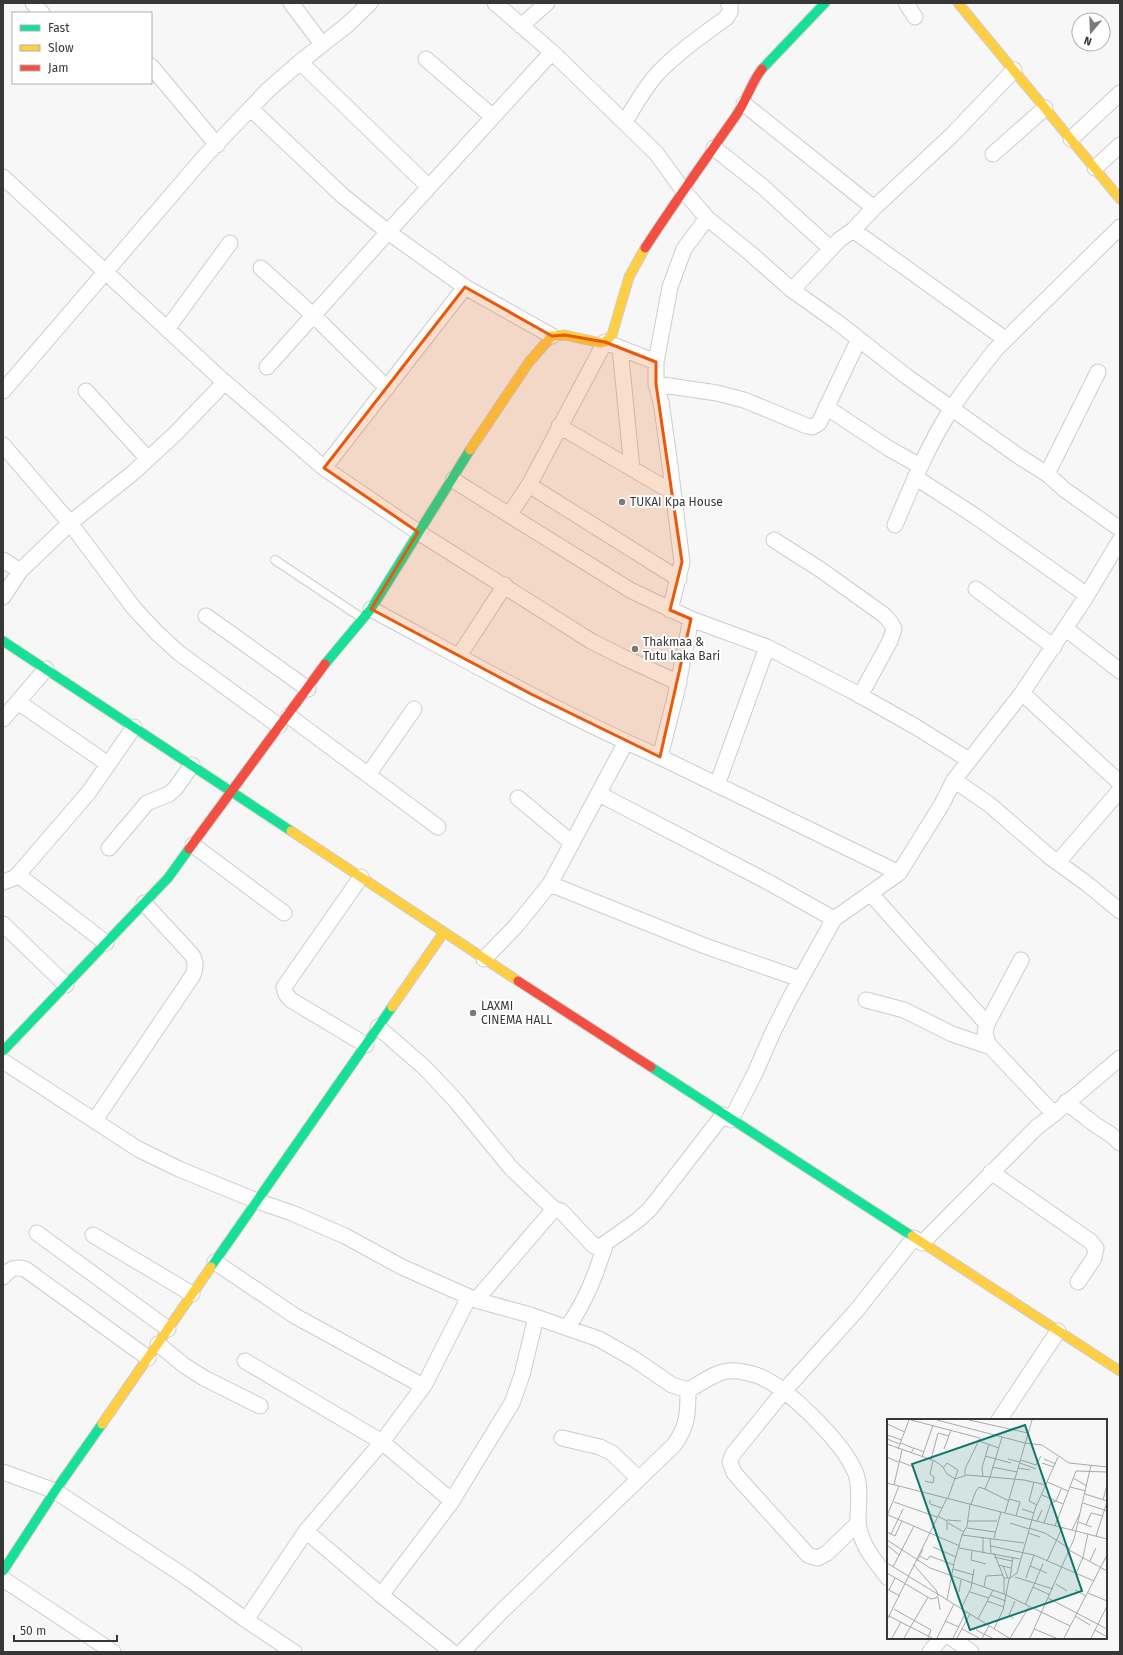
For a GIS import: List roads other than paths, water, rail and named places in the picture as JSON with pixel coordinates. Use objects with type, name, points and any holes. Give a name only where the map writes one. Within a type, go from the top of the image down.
[{"type":"street","points":[[33,3],[41,12]]},
{"type":"street","points":[[291,3],[322,44]]},
{"type":"street","points":[[3,391],[217,144],[267,91],[322,44],[347,26],[370,3]]},
{"type":"street","points":[[495,3],[552,52],[656,153],[706,218],[750,253],[792,290],[859,339],[906,376],[1017,455],[1047,474],[1065,490],[1120,529]]},
{"type":"street","points":[[520,26],[548,3]]},
{"type":"street","points":[[625,122],[658,73],[674,58],[726,18],[730,12],[730,6],[728,3]]},
{"type":"street","points":[[509,515],[529,485],[605,342],[612,335],[629,277],[638,259],[683,190],[744,104],[751,86],[761,71],[825,3]]},
{"type":"street","points":[[906,3],[915,17]]},
{"type":"street","points":[[958,3],[1120,199]]},
{"type":"street","points":[[267,367],[552,52]]},
{"type":"street","points":[[426,59],[493,117]]},
{"type":"street","points":[[300,62],[429,187]]},
{"type":"street","points":[[152,67],[217,144]]},
{"type":"street","points":[[792,290],[839,240],[853,230],[874,208],[952,135],[1014,70]]},
{"type":"street","points":[[1071,139],[1120,93]]},
{"type":"street","points":[[744,104],[874,208]]},
{"type":"street","points":[[993,154],[1045,108]]},
{"type":"street","points":[[251,109],[343,196],[388,232],[465,287],[552,336],[565,335],[601,343],[605,342],[656,362]]},
{"type":"street","points":[[1095,168],[1120,144]]},
{"type":"street","points":[[714,148],[762,186],[831,249]]},
{"type":"street","points":[[3,178],[225,382],[324,468],[418,532],[592,641],[679,683]]},
{"type":"street","points":[[670,610],[679,579],[682,562],[661,402],[656,384],[656,362],[672,281],[684,249],[706,218]]},
{"type":"street","points":[[895,525],[926,453],[952,408],[996,349],[1120,227]]},
{"type":"street","points":[[853,230],[1006,340]]},
{"type":"street","points":[[167,329],[230,243]]},
{"type":"street","points":[[261,268],[314,316],[387,388]]},
{"type":"street","points":[[324,468],[465,287]]},
{"type":"street","points":[[3,1051],[168,878],[329,659],[367,614],[418,532],[453,480],[487,422],[530,362],[552,336]]},
{"type":"street","points":[[656,384],[717,393],[744,400],[812,427],[819,423],[859,339]]},
{"type":"street","points":[[620,348],[632,469]]},
{"type":"street","points":[[1047,474],[1098,372]]},
{"type":"street","points":[[3,597],[20,571],[70,523],[148,459],[176,433],[225,382]]},
{"type":"street","points":[[86,391],[148,459]]},
{"type":"street","points":[[826,408],[888,448],[975,516],[1088,595]]},
{"type":"street","points":[[560,426],[672,492]]},
{"type":"street","points":[[3,445],[70,523],[133,608],[179,653],[368,775],[438,827]]},
{"type":"street","points":[[453,480],[630,590],[691,619],[767,647],[916,727],[969,760]]},
{"type":"street","points":[[529,485],[679,579]]},
{"type":"street","points":[[774,540],[821,570],[884,615],[891,623],[894,629],[890,640],[860,696]]},
{"type":"street","points":[[378,1027],[425,1068],[456,1101],[511,1168],[554,1209],[561,1211],[594,1246],[600,1247],[638,1220],[650,1209],[727,1117],[755,1073],[773,1032],[800,979],[815,956],[827,930],[834,919],[899,874],[914,852],[954,780],[1022,693],[1054,647],[1088,595],[1120,540]]},
{"type":"street","points":[[3,560],[20,571]]},
{"type":"street","points":[[459,656],[505,586]]},
{"type":"street","points":[[976,589],[1054,647]]},
{"type":"street","points":[[367,614],[459,656],[626,742],[660,757],[899,874]]},
{"type":"street","points":[[206,616],[308,689]]},
{"type":"street","points":[[660,757],[679,683],[691,619]]},
{"type":"street","points":[[1066,629],[1120,671]]},
{"type":"street","points":[[3,641],[484,959],[1120,1371]]},
{"type":"street","points":[[717,785],[767,647]]},
{"type":"street","points":[[3,719],[46,669]]},
{"type":"street","points":[[1022,693],[1120,783]]},
{"type":"street","points":[[18,702],[108,764]]},
{"type":"street","points":[[368,775],[414,709]]},
{"type":"street","points":[[3,882],[8,881],[18,875],[89,792],[134,727]]},
{"type":"street","points":[[484,959],[516,926],[550,884],[626,742]]},
{"type":"street","points":[[109,848],[147,803],[175,790],[192,765]]},
{"type":"street","points":[[954,780],[990,805],[1058,862],[1120,911]]},
{"type":"street","points":[[1058,862],[1120,790]]},
{"type":"street","points":[[599,794],[770,883],[834,919]]},
{"type":"street","points":[[518,798],[572,843]]},
{"type":"street","points":[[193,845],[284,913]]},
{"type":"street","points":[[18,875],[106,943]]},
{"type":"street","points":[[361,877],[284,987],[286,994],[291,1000],[366,1045]]},
{"type":"street","points":[[550,884],[705,946],[800,979]]},
{"type":"street","points":[[871,894],[987,1024]]},
{"type":"street","points":[[95,1120],[194,975],[196,967],[192,955],[144,903]]},
{"type":"street","points":[[3,924],[66,985]]},
{"type":"street","points":[[3,1571],[55,1491],[444,932]]},
{"type":"street","points":[[1021,960],[987,1024],[985,1034],[986,1041],[1054,1114]]},
{"type":"street","points":[[866,1000],[904,1010],[952,1034],[991,1047]]},
{"type":"street","points":[[858,1523],[828,1553],[818,1558],[808,1555],[734,1473],[730,1462],[733,1454],[784,1391],[918,1241],[1037,1127],[1120,1058]]},
{"type":"street","points":[[3,1061],[138,1149],[179,1169],[257,1201],[292,1213],[345,1236],[402,1267],[473,1298],[536,1317],[599,1339],[672,1385],[688,1390],[710,1377],[729,1371],[756,1375],[784,1391],[826,1431],[849,1460],[856,1476],[858,1523],[861,1536],[868,1552],[887,1577]]},
{"type":"street","points":[[1066,1102],[1120,1143]]},
{"type":"street","points":[[991,1172],[1090,1240],[1096,1248],[1094,1258],[1078,1282]]},
{"type":"street","points":[[246,1620],[306,1531],[382,1442],[423,1386],[473,1298],[554,1209]]},
{"type":"street","points":[[37,1233],[168,1329]]},
{"type":"street","points":[[93,1235],[192,1294]]},
{"type":"street","points":[[567,1328],[592,1284],[606,1242]]},
{"type":"street","points":[[215,1262],[295,1316],[423,1386]]},
{"type":"street","points":[[3,1277],[10,1269],[16,1267],[25,1269],[148,1358]]},
{"type":"street","points":[[381,1595],[452,1501],[512,1403],[522,1375],[536,1317]]},
{"type":"street","points":[[1000,1419],[1058,1331]]},
{"type":"street","points":[[158,1344],[185,1366],[204,1378],[260,1406]]},
{"type":"street","points":[[245,1361],[382,1442],[452,1501]]},
{"type":"street","points":[[462,1652],[502,1611],[674,1445],[682,1435],[687,1421],[688,1390]]},
{"type":"street","points":[[562,1438],[600,1447],[612,1454],[639,1479]]},
{"type":"street","points":[[3,1472],[55,1491],[189,1579],[294,1652]]},
{"type":"street","points":[[306,1531],[381,1595],[452,1652]]},
{"type":"street","points":[[3,1579],[113,1652]]},
{"type":"street","points":[[930,1652],[940,1639]]},
{"type":"street","points":[[953,1639],[971,1652]]},
{"type":"lane","points":[[275,560],[367,614]]},
{"type":"place","name":"TUKAI Kpa House","points":[[622,502]]},
{"type":"place","name":"Thakmaa & Tutu kaka Bari","points":[[635,649]]},
{"type":"place","name":"LAXMI CINEMA HALL","points":[[473,1013]]}]
